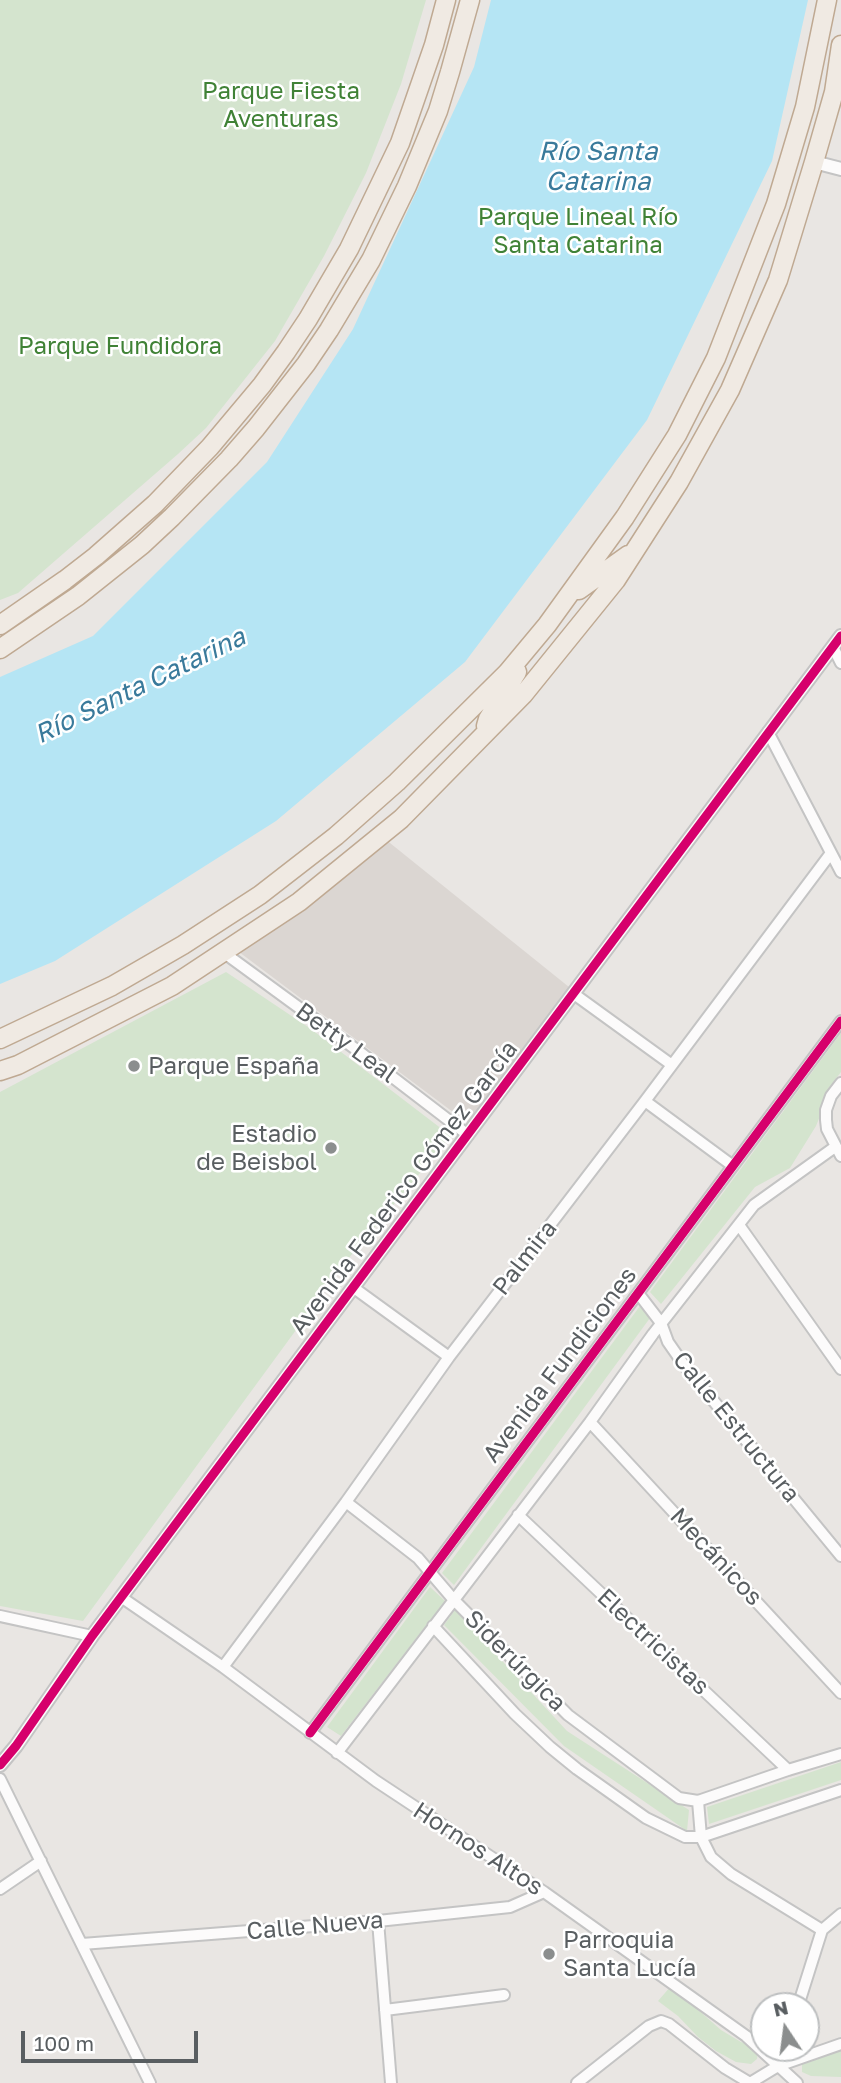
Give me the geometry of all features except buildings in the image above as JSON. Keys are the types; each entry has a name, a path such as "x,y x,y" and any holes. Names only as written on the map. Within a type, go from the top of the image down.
{"highway":[{"path":"0,625 96,556 155,504 219,437 286,352 349,249 400,143 434,45 446,0"},
{"path":"0,649 78,596 142,545 172,517 247,439 306,363 364,271 407,186 438,111 470,0"},
{"path":"484,737 488,719 547,625 625,517 677,435 720,348 766,229 805,107 827,0"},
{"path":"796,135 824,76 841,48"},
{"path":"0,1071 18,1065 172,986 299,902 401,819 523,695 616,580 638,548 680,482 730,390 778,280 837,91 841,48"},
{"path":"565,600 638,548"},
{"path":"0,1039 112,986 183,945 260,895 335,836 397,782 507,673 547,625"}],"street":[{"path":"814,162 841,169"},
{"name":"Avenida Federico Gómez García","path":"0,1765 121,1597 841,636"},
{"path":"832,647 841,663"},
{"path":"768,732 841,872"},
{"name":"Palmira","path":"223,1667 346,1502 449,1357 831,853"},
{"name":"Betty Leal","path":"223,952 468,1135"},
{"path":"574,995 672,1065"},
{"name":"Avenida Fundiciones","path":"310,1733 841,1021"},
{"path":"337,1753 754,1205 838,1152 827,1129 826,1110 831,1096 841,1083"},
{"path":"645,1101 733,1166"},
{"path":"738,1225 841,1369"},
{"path":"354,1288 449,1357"},
{"name":"Calle Estructura","path":"638,1293 661,1324 668,1342 684,1365 841,1556"},
{"name":"Mecánicos","path":"590,1422 841,1693"},
{"name":"Siderúrgica","path":"346,1502 418,1558 453,1599 568,1714 672,1794 687,1801 698,1801"},
{"name":"Electricistas","path":"518,1515 788,1770"},
{"name":"Hornos Altos","path":"121,1597 223,1667 376,1782 544,1892 746,2036 797,2083"},
{"path":"0,1616 92,1636"},
{"name":"Siderúrgica","path":"433,1626 515,1714 577,1769 646,1818 685,1837 701,1837"},
{"path":"822,1930 731,1874 711,1857 701,1837 698,1801 841,1754"},
{"path":"0,1779 150,2083"},
{"path":"701,1837 841,1790"},
{"path":"0,1889 41,1861"},
{"name":"Calle Nueva","path":"82,1944 378,1921 510,1907 544,1892"},
{"path":"802,1992 822,1930 841,1914"},
{"path":"378,1921 391,2083"},
{"path":"385,2010 504,1995"},
{"path":"577,2083 649,2025 661,2021 750,2083 778,2066 841,2044"},
{"path":"778,2066 779,2062"}],"shaded area":[{"path":"385,839 569,987 469,1124 235,949"}],"green space":[{"name":"Parque Fundidora","path":"0,0 426,0 401,84 366,173 324,256 275,341 206,428 18,593 0,600"},
{"name":"Parque España","path":"226,972 311,1029 451,1136 348,1259 83,1621 0,1606 0,1092"},
{"path":"841,1033 841,1072 834,1081 816,1126 790,1168 755,1187 661,1304 650,1292"},
{"path":"640,1306 650,1318 454,1585 442,1573"},
{"path":"430,1587 445,1601 341,1736 327,1727"},
{"path":"455,1610 567,1731 689,1810 687,1831 564,1746 444,1625"},
{"path":"841,1762 841,1780 709,1824 707,1807"},
{"path":"671,1986 721,2030 750,2045 750,2062 753,2062 751,2064 736,2062 716,2051 658,2001"},
{"path":"841,2046 841,2077 811,2076 802,2072 802,2062 820,2062 820,2055"}],"water":[{"name":"Río Santa Catarina","path":"491,0 808,0 772,161 647,420 465,662 276,821 55,961 0,984 0,677 93,636 267,462 353,329 474,67"}],"cycle path":[{"path":"0,1765 92,1636 841,636"},
{"path":"310,1733 841,1021"}],"place":[{"name":"Parque España","path":"134,1066"},
{"name":"Estadio de Beisbol","path":"331,1148"},
{"name":"Parroquia Santa Lucía","path":"549,1954"}],"park label":[{"name":"Parque Fiesta Aventuras","path":"281,105"},
{"name":"Parque Lineal Río Santa Catarina","path":"578,231"}]}
